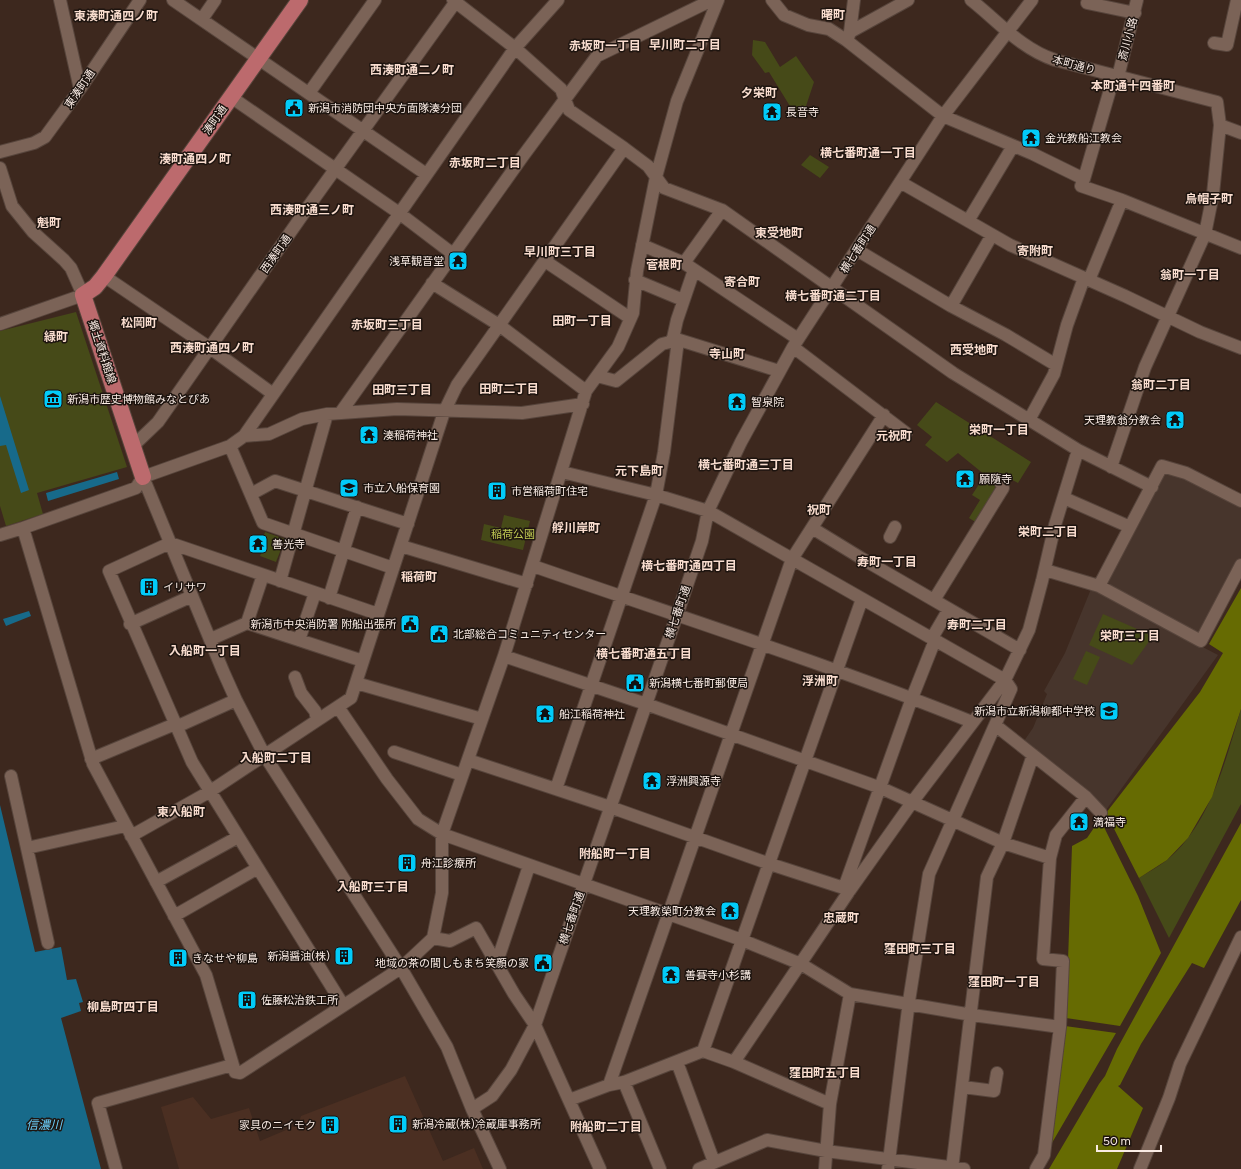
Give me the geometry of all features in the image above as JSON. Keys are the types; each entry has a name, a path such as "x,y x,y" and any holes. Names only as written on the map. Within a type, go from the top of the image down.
{"main road":[{"name":"湊町通","path":"83,295 95,287 104,276 300,0"},
{"name":"郷土資料館線","path":"83,295 143,477"}],"street":[{"path":"60,0 80,89"},
{"name":"東湊町通","path":"0,152 34,143 46,137 140,0"},
{"path":"173,0 426,174"},
{"path":"202,19 215,0"},
{"path":"309,93 375,0"},
{"path":"0,535 136,488 143,477 230,446 244,436 515,48 558,0"},
{"path":"341,412 432,283 597,56 712,0"},
{"path":"23,528 91,759 206,975 232,1064 235,1072 240,1073 401,968 432,938 442,893 442,834 504,656 586,392 618,347 633,313 635,280 656,176 677,101 718,0"},
{"path":"772,0 784,15 808,25 829,29 848,36 943,116 1084,179 1081,186 1122,200 1241,248"},
{"path":"848,36 854,0"},
{"path":"848,36 908,0"},
{"name":"本町通り","path":"971,0 1007,32 1049,58 1216,102 1220,125"},
{"name":"横七番町通","path":"472,1109 492,1096 511,1070 535,1025 702,541 708,511 741,442 778,372 943,116 1032,0"},
{"name":"斎川小路","path":"1084,179 1135,13 1137,0"},
{"path":"1214,42 1227,45 1237,0"},
{"path":"455,1 515,48 561,89 569,110 648,166 664,188 722,210 952,371 1078,450 1111,468 1152,487"},
{"name":"西湊町通","path":"133,446 158,422 335,169 455,1"},
{"path":"1086,3 1135,13"},
{"path":"231,97 399,213 453,254"},
{"path":"1111,468 1145,367 1205,234 1213,194 1220,125 1241,133"},
{"path":"968,221 1013,146"},
{"path":"27,848 128,831 209,792 265,756 317,719 351,698 444,412 457,385 624,148"},
{"path":"0,168 2,183 18,216 71,268 83,295 0,324"},
{"path":"900,182 1010,245 1125,296 1167,318 1241,348"},
{"path":"1029,420 1054,374 1067,325 1122,200"},
{"path":"556,789 656,495 664,452 675,339 689,267 722,210"},
{"path":"952,306 992,235"},
{"path":"642,245 689,267 796,343 906,433"},
{"path":"857,250 1056,365"},
{"path":"545,261 630,318"},
{"path":"104,276 210,348 273,394"},
{"path":"635,280 683,300"},
{"path":"432,283 499,325 586,392"},
{"path":"597,376 616,381 662,344 675,339 778,372"},
{"path":"244,436 269,434 302,419 341,412 397,409 444,412 522,413 583,404"},
{"path":"280,581 327,414"},
{"path":"609,1085 792,559 884,415"},
{"path":"230,446 264,523 393,568"},
{"path":"734,1062 801,964 847,889 1005,680 1028,630 1045,570 1055,525 1078,450"},
{"path":"1099,586 1162,466 1186,473 1241,501"},
{"path":"562,472 656,495 708,511 1005,680 1011,689 929,874 909,1004 889,1164"},
{"path":"143,477 236,700 265,756 401,968 447,1047 472,1109 500,1169"},
{"path":"251,494 275,481 305,492 408,524"},
{"path":"934,600 1003,488 1002,483"},
{"path":"1064,498 1130,527"},
{"path":"329,598 357,507"},
{"path":"812,528 1020,650"},
{"path":"343,1005 209,792 192,762 130,624 109,571 170,543 378,614"},
{"path":"401,546 527,584"},
{"path":"1045,570 1099,586 1201,641 1241,565"},
{"path":"533,566 912,698 972,722"},
{"path":"247,623 263,575"},
{"path":"299,640 315,593"},
{"path":"130,624 192,596"},
{"path":"703,1051 862,599"},
{"path":"847,889 933,639 949,608"},
{"path":"211,639 247,623 363,661"},
{"path":"504,656 646,704 730,736 881,788 1004,843 1050,858"},
{"path":"295,677 301,692 315,711 317,719"},
{"path":"356,683 482,718"},
{"path":"91,759 176,726 236,700"},
{"path":"338,707 387,779 418,819 442,834 742,940 801,964 850,994 972,1015 1060,1027"},
{"path":"995,725 1086,798 1101,813"},
{"path":"394,752 462,775"},
{"path":"699,1169 767,1140 889,1164 956,1169 963,1087 987,877 1004,843 1033,755"},
{"path":"468,760 610,807 770,864 847,889"},
{"path":"11,776 48,943"},
{"path":"1036,1169 1044,1155 1060,1027 1063,961 1043,959 1050,858 1056,835 1086,798"},
{"path":"156,882 238,837"},
{"path":"497,962 529,866"},
{"path":"174,916 258,868"},
{"path":"432,938 450,941 476,928 497,962 514,994 535,1025 600,1169"},
{"path":"1140,1169 1169,1098 1180,1064 1241,937"},
{"path":"825,1169 830,1104 850,994"},
{"path":"569,1100 609,1085 624,1082 703,1051 734,1062 830,1104"},
{"path":"677,1062 714,1162"},
{"path":"116,1169 98,1103 232,1064"},
{"path":"963,1087 994,1090 997,1073"},
{"path":"624,1082 660,1169"}],"shaded area":[{"path":"1169,470 1241,507 1241,558 1200,636 1104,586 1162,472"},
{"path":"1241,588 1241,709 1212,797 1188,838 1167,860 1139,878 1106,813 1200,692 1223,653 1209,644"},
{"name":"新潟市立新潟柳都中学校","path":"1091,589 1218,655 1106,810 1077,782 1045,760 1024,741 1033,728 1047,694 1044,691 1065,653"},
{"path":"1100,819 1138,896 1161,953 1120,1026 1066,1018 1072,846 1087,838"},
{"path":"1241,823 1241,900 1204,968 1192,963 1141,1044 1120,1085 1118,1086 1143,1108 1117,1169 1049,1169 1105,1076 1117,1049"},
{"path":"1065,1026 1116,1033 1049,1148"},
{"path":"405,1076 443,1161 474,1148 483,1169 179,1169 161,1107 193,1097 211,1119 249,1108 260,1141 298,1125 301,1116"}],"green space":[{"path":"753,40 765,42 780,67 796,56 814,82 806,106 796,116 769,72 765,73 752,55"},
{"path":"810,155 829,167 820,178 801,165"},
{"name":"新潟市歴史博物館みなとぴあ","path":"76,312 127,467 37,493 43,514 6,526 0,506 0,331"},
{"path":"936,402 1031,462 1018,483 1005,476 977,523 969,518 980,500 972,495 985,475 958,453 947,462 925,445 932,437 917,425"},
{"name":"稲荷公園","path":"504,515 530,521 523,550 481,540 484,524 501,528"},
{"path":"265,532 285,539 276,562 260,556 265,543 262,542"},
{"path":"1103,614 1153,636 1132,665 1089,645"},
{"path":"1086,651 1100,657 1087,685 1073,679"},
{"path":"1241,709 1241,804 1169,938 1139,878 1167,860 1182,846 1195,829 1222,770"}],"water":[{"path":"0,396 29,490 21,493 6,445 0,446"},
{"path":"117,472 119,479 48,501 46,493"},
{"path":"29,611 31,616 6,626 3,619"},
{"name":"信濃川","path":"0,805 35,952 61,947 67,980 76,979 83,1002 79,1003 81,1011 61,1018 101,1169 0,1169"}],"place":[{"name":"新潟市消防団中央方面隊湊分団","path":"294,108"},
{"name":"長音寺","path":"772,112"},
{"name":"金光教船江教会","path":"1031,138"},
{"name":"浅草観音堂","path":"458,261"},
{"name":"新潟市歴史博物館みなとぴあ","path":"53,399"},
{"name":"智泉院","path":"737,402"},
{"name":"天理教翁分教会","path":"1175,420"},
{"name":"湊稲荷神社","path":"369,435"},
{"name":"願隨寺","path":"965,479"},
{"name":"市立入船保育園","path":"349,488"},
{"name":"市営稲荷町住宅","path":"497,491"},
{"name":"善光寺","path":"258,544"},
{"name":"イリサワ","path":"149,587"},
{"name":"新潟市中央消防署 附船出張所","path":"410,624"},
{"name":"北部総合コミュニティセンター","path":"439,634"},
{"name":"新潟横七番町郵便局","path":"635,683"},
{"name":"新潟市立新潟柳都中学校","path":"1109,711"},
{"name":"船江稲荷神社","path":"545,714"},
{"name":"浮洲興源寺","path":"652,781"},
{"name":"満福寺","path":"1079,822"},
{"name":"舟江診療所","path":"407,863"},
{"name":"天理教榮町分教会","path":"730,911"},
{"name":"新潟醤油(株)","path":"344,956"},
{"name":"きなせや柳島","path":"178,958"},
{"name":"地域の茶の間しもまち笑顔の家","path":"543,963"},
{"name":"善賽寺小杉講","path":"671,975"},
{"name":"佐藤松治鉄工所","path":"247,1000"},
{"name":"新潟冷蔵(株)冷蔵庫事務所","path":"398,1124"},
{"name":"家具のニイモク","path":"330,1125"}],"district":[{"name":"曙町","path":"833,15"},
{"name":"東湊町通四ノ町","path":"116,16"},
{"name":"早川町二丁目","path":"685,45"},
{"name":"赤坂町一丁目","path":"605,46"},
{"name":"西湊町通二ノ町","path":"412,70"},
{"name":"本町通十四番町","path":"1133,86"},
{"name":"夕栄町","path":"759,93"},
{"name":"横七番町通一丁目","path":"868,153"},
{"name":"湊町通四ノ町","path":"195,159"},
{"name":"赤坂町二丁目","path":"485,163"},
{"name":"烏帽子町","path":"1209,199"},
{"name":"西湊町通三ノ町","path":"312,210"},
{"name":"魁町","path":"49,223"},
{"name":"東受地町","path":"779,233"},
{"name":"寄附町","path":"1035,251"},
{"name":"早川町三丁目","path":"560,252"},
{"name":"菅根町","path":"664,265"},
{"name":"翁町一丁目","path":"1190,275"},
{"name":"寄合町","path":"742,282"},
{"name":"横七番町通二丁目","path":"833,296"},
{"name":"田町一丁目","path":"582,321"},
{"name":"松岡町","path":"139,323"},
{"name":"赤坂町三丁目","path":"387,325"},
{"name":"緑町","path":"56,337"},
{"name":"西湊町通四ノ町","path":"212,348"},
{"name":"西受地町","path":"974,350"},
{"name":"寺山町","path":"727,354"},
{"name":"翁町二丁目","path":"1161,385"},
{"name":"田町二丁目","path":"509,389"},
{"name":"田町三丁目","path":"402,390"},
{"name":"栄町一丁目","path":"999,430"},
{"name":"元祝町","path":"894,436"},
{"name":"横七番町通三丁目","path":"746,465"},
{"name":"元下島町","path":"639,471"},
{"name":"祝町","path":"819,510"},
{"name":"艀川岸町","path":"576,528"},
{"name":"栄町二丁目","path":"1048,532"},
{"name":"寿町一丁目","path":"887,562"},
{"name":"横七番町通四丁目","path":"689,566"},
{"name":"稲荷町","path":"419,577"},
{"name":"寿町二丁目","path":"977,625"},
{"name":"栄町三丁目","path":"1130,636"},
{"name":"入船町一丁目","path":"205,651"},
{"name":"横七番町通五丁目","path":"644,654"},
{"name":"浮洲町","path":"820,681"},
{"name":"入船町二丁目","path":"276,758"},
{"name":"東入船町","path":"181,812"},
{"name":"附船町一丁目","path":"615,854"},
{"name":"入船町三丁目","path":"373,887"},
{"name":"忠蔵町","path":"841,918"},
{"name":"窪田町三丁目","path":"920,949"},
{"name":"窪田町一丁目","path":"1004,982"},
{"name":"柳島町四丁目","path":"123,1007"},
{"name":"窪田町五丁目","path":"825,1073"},
{"name":"附船町二丁目","path":"606,1127"}]}
